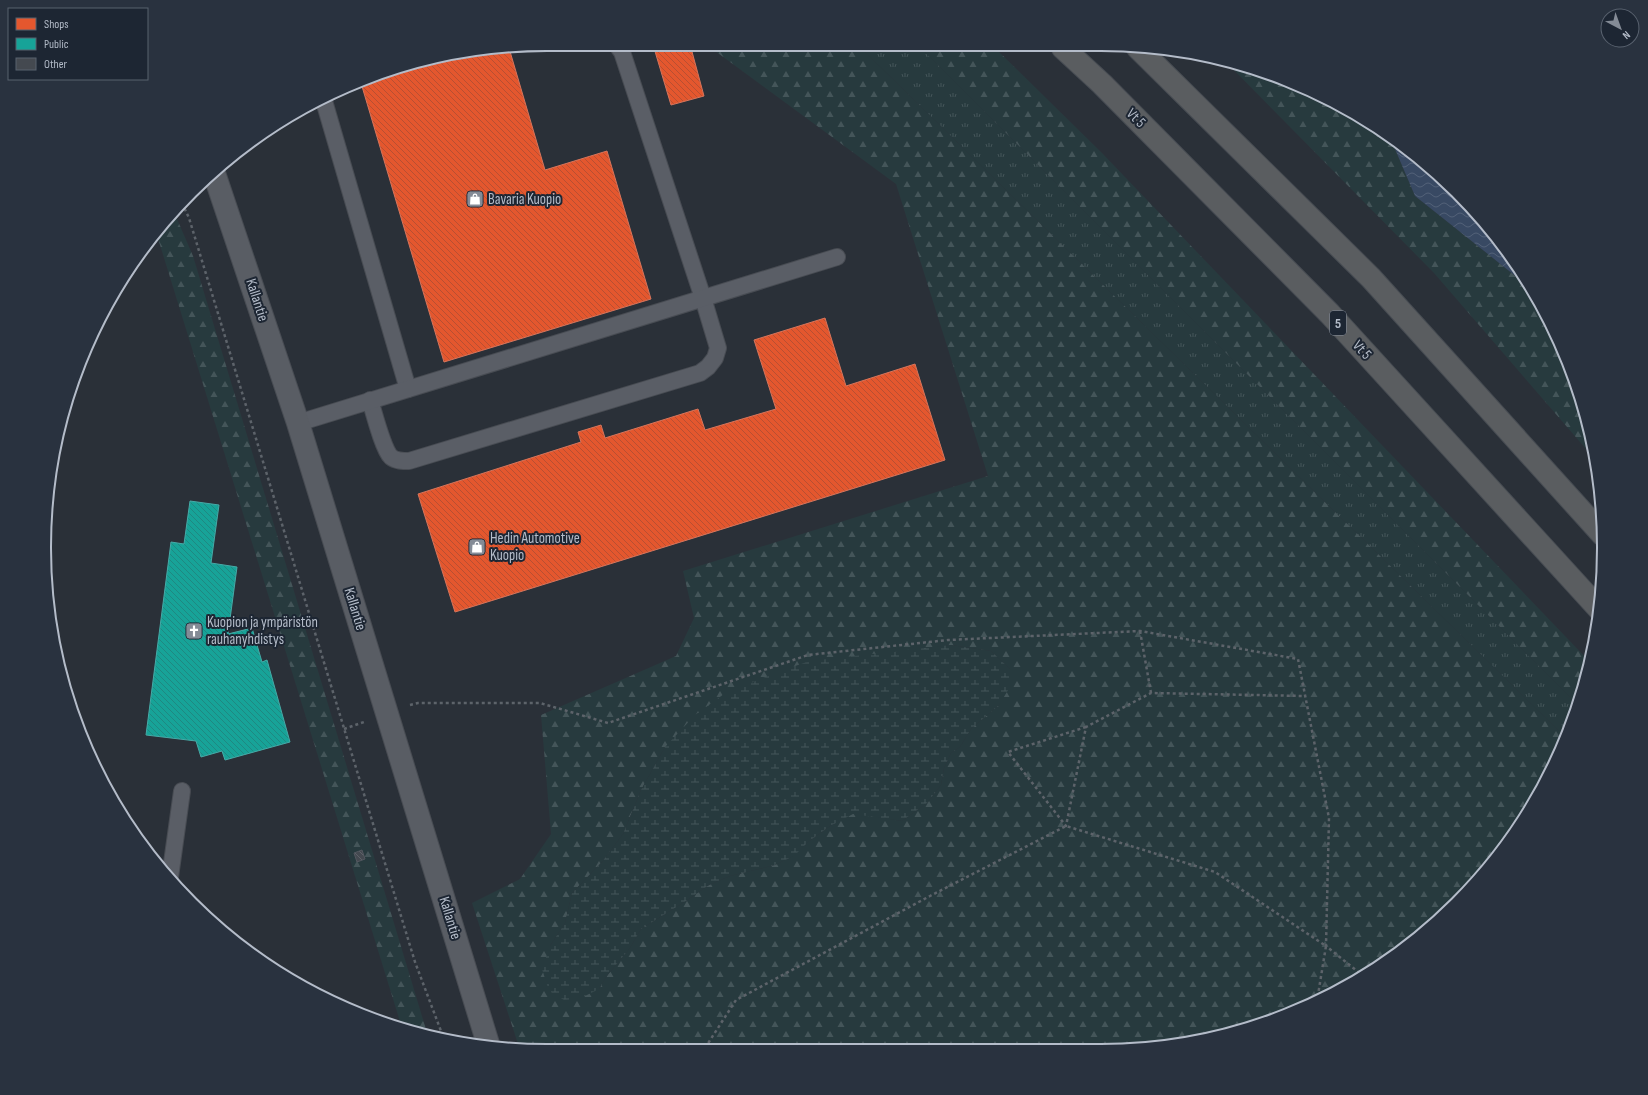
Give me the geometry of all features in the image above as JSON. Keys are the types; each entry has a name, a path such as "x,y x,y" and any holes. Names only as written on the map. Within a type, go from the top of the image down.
{"highway":[{"name":"Vt 5","path":"1066,51 1102,84 1330,314 1594,603"},
{"path":"1143,53 1371,278 1596,528"}],"main road":[{"name":"Kallantie","path":"216,178 298,423 487,1040"}],"lane":[{"path":"370,400 386,450 392,457 399,461 409,461 700,373 708,367 715,358 718,348 703,298 620,51"},
{"path":"325,104 408,389"},
{"path":"298,423 837,256"},
{"path":"171,871 182,792"}],"path":[{"path":"185,208 189,218 414,962 441,1032"},
{"path":"344,729 418,702 540,703 608,723 808,655 948,640 1140,631 1298,659 1329,818 1326,946 1318,994"},
{"path":"1140,631 1151,693"},
{"path":"1305,696 1151,693 1086,727 1008,752 1066,826 1215,872 1326,946 1358,972"},
{"path":"1066,826 1086,727"},
{"path":"708,1044 736,1000 930,896 1066,826"}],"green space":[{"path":"715,51 864,51 1561,733 1546,767 1530,796 1494,850 1474,875 1452,899 1403,941 1349,977 1320,993 1260,1018 1229,1027 1165,1040 1100,1044 518,1043 472,903 520,879 551,834 541,715 676,656 694,618 683,571 988,476 896,184","holes":["951,645 991,651 1010,669 999,705 971,729 960,747 951,753 944,768 941,785 927,803 902,821 853,813 830,826 808,842 793,856 775,865 730,876 709,885 641,929 630,948 606,977 599,989 550,946 565,923 572,893 602,862 623,834 641,790 665,747 929,648"]},
{"path":"864,51 924,51 1573,700 1561,733"},
{"path":"924,51 998,51 1102,153 1584,656 1573,700"},
{"path":"1233,69 1260,77 1320,102 1349,118 1395,148 1415,196 1516,276 1546,328 1559,357 1571,388 1587,450 1434,273"},
{"path":"176,217 193,256 426,1028 400,1021 158,240"},
{"path":"951,645 991,651 1010,669 1010,687 999,705 971,729 960,747 951,753 944,768 941,785 927,803 902,821 853,814 830,826 808,842 794,856 775,865 730,876 709,885 641,929 630,948 606,977 599,989 579,999 564,1000 549,991 542,969 550,946 565,923 572,893 602,862 623,834 641,790 665,747 695,715 724,694 780,671 810,661"}],"water":[{"path":"1395,148 1428,174 1452,196 1494,245 1516,276 1415,196"}],"building: Shops":[{"path":"655,51 692,51 704,96 671,105"},
{"path":"510,52 545,170 607,151 651,299 444,362 362,87 388,77 419,68 483,55"},
{"path":"825,318 846,386 915,364 945,460 455,612 418,494 581,442 578,432 601,425 605,438 698,409 705,430 776,409 754,340"}],"building: Public":[{"name":"Kuopion ja ympäristön rauhanyhdistys","path":"190,501 219,505 211,563 237,567 228,634 252,628 262,662 267,660 290,742 225,760 222,751 201,757 196,741 146,735 171,542 184,544"}],"building: Other":[{"path":"362,850 365,859 357,862 354,853"}],"place":[{"name":"Bavaria Kuopio","path":"475,199"},
{"name":"Hedin Automotive Kuopio","path":"477,547"},
{"name":"Kuopion ja ympäristön rauhanyhdistys","path":"194,631"}]}
